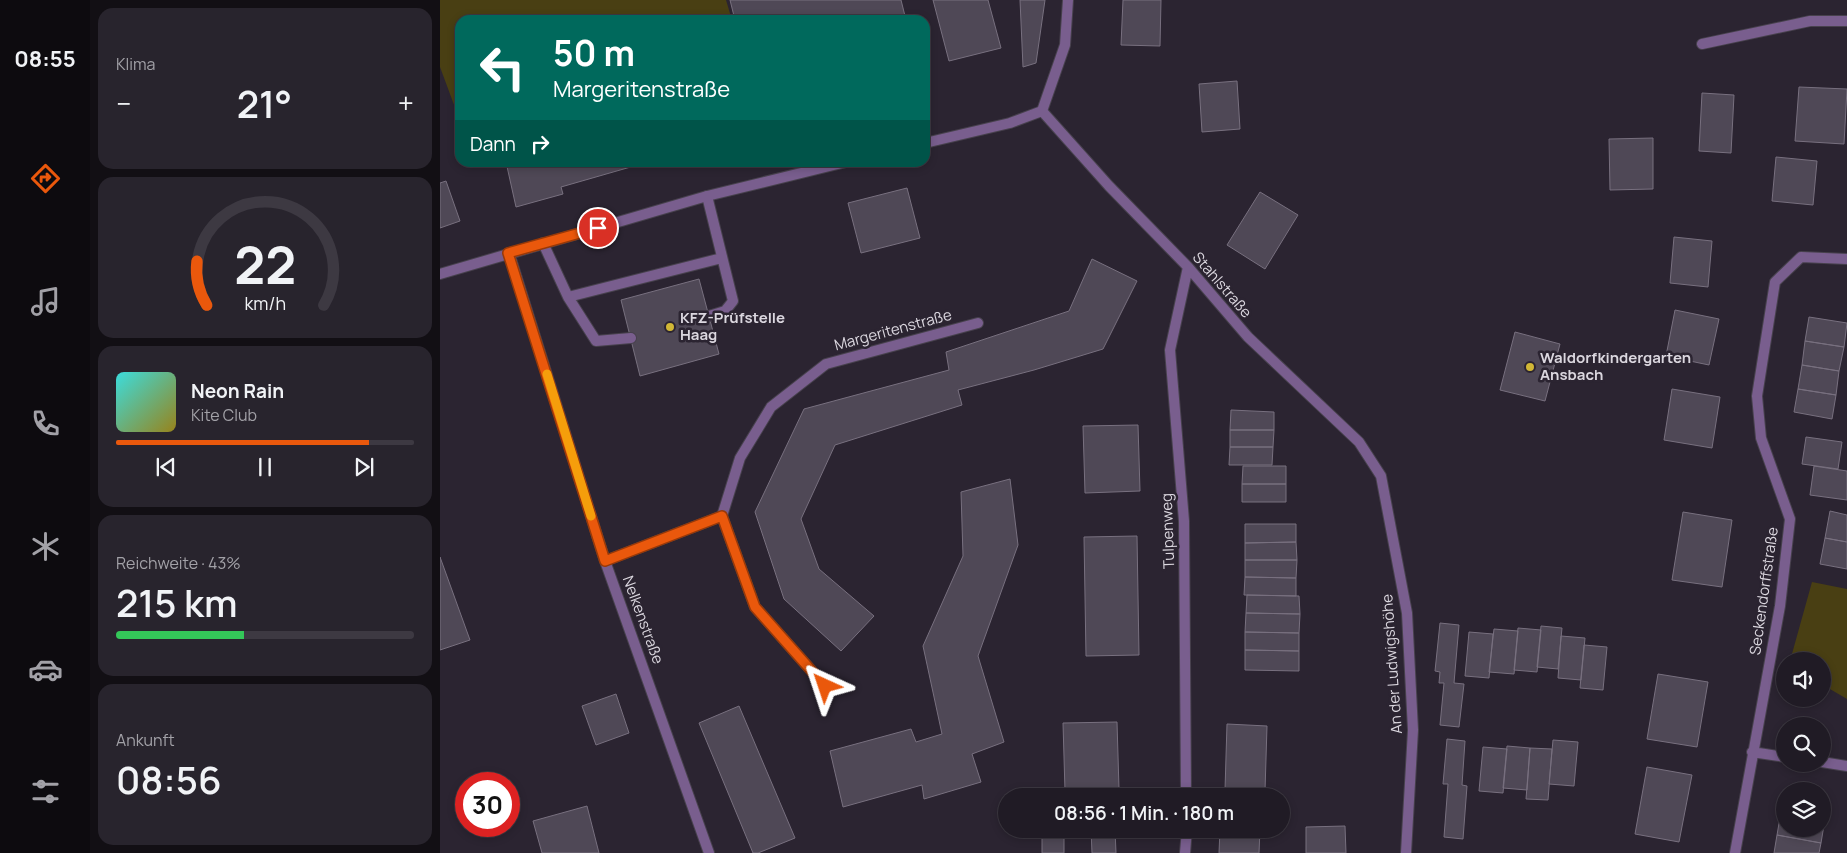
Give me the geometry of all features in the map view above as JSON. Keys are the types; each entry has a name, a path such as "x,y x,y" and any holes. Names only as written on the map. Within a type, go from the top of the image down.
{"street":[{"path":"930,142 1010,123 1042,111 1065,45 1068,0"},
{"path":"1702,44 1810,21 1847,21"},
{"name":"Stahlstraße","path":"1042,111 1109,186 1188,267 1248,338 1359,442 1380,476"},
{"path":"440,274 707,196 826,167"},
{"path":"707,196 733,301 725,311 709,316"},
{"path":"543,243 568,297 596,341 631,338"},
{"name":"Nelkenstraße","path":"508,253 605,561 710,853"},
{"name":"Seckendorffstraße","path":"1735,853 1780,606 1790,519 1761,438 1757,396 1775,282 1802,257 1847,260"},
{"path":"568,297 722,258"},
{"name":"Tulpenweg","path":"1186,788 1184,521 1170,350 1188,267"},
{"name":"Margeritenstraße","path":"722,516 740,458 771,407 826,364 978,323"},
{"name":"An der Ludwigshöhe","path":"1380,476 1407,613 1413,730 1406,853"},
{"path":"605,561 722,516 755,607 825,686"},
{"path":"1752,752 1776,756"},
{"path":"1831,763 1847,766"},
{"path":"1185,853 1186,838"}],"shaded area":[{"path":"440,0 726,0 730,15 455,15 455,108 440,67"},
{"path":"1812,582 1847,589 1847,699 1831,690 1831,652 1793,652"}],"building":[{"path":"730,0 901,0 905,15 734,15"},
{"path":"933,0 988,0 1001,48 949,61"},
{"path":"1020,0 1045,0 1036,63 1023,67"},
{"path":"1123,0 1161,0 1160,46 1121,45"},
{"path":"1237,81 1240,129 1202,132 1199,84"},
{"path":"1799,87 1847,89 1844,144 1795,141"},
{"path":"1702,93 1734,95 1731,153 1699,151"},
{"path":"1653,138 1653,189 1610,190 1609,139"},
{"path":"1776,157 1817,161 1813,205 1772,201"},
{"path":"507,167 631,167 561,187 563,194 516,207"},
{"path":"446,181 460,221 440,228 440,183"},
{"path":"907,188 920,238 861,253 848,203"},
{"path":"1260,192 1298,215 1265,269 1227,245"},
{"path":"1674,237 1712,241 1708,287 1670,283"},
{"path":"1092,259 1137,281 1103,349 958,390 962,405 835,445 801,519 819,569 874,616 841,651 784,599 755,512 804,409 949,370 946,352 1069,311"},
{"name":"KFZ-Prüfstelle Haag","path":"699,279 719,354 640,376 621,300"},
{"path":"1675,310 1719,319 1709,365 1666,356"},
{"path":"1809,317 1847,323 1844,347 1805,341"},
{"name":"Waldorfkindergarten Ansbach","path":"1515,332 1560,344 1545,401 1500,390"},
{"path":"1805,341 1844,347 1839,371 1802,365"},
{"path":"1802,365 1839,371 1836,395 1798,389"},
{"path":"1672,389 1720,397 1712,448 1664,440"},
{"path":"1798,389 1836,395 1832,419 1794,412"},
{"path":"1231,410 1274,412 1274,430 1230,430"},
{"path":"1138,425 1140,491 1085,493 1083,426"},
{"path":"1230,430 1274,430 1273,447 1230,447"},
{"path":"1806,437 1842,442 1838,469 1802,464"},
{"path":"1230,447 1273,447 1272,465 1229,465"},
{"path":"1243,466 1286,466 1286,484 1242,484"},
{"path":"1814,466 1847,471 1847,500 1810,495"},
{"path":"1010,479 1018,545 978,656 1004,742 972,754 981,782 924,799 922,785 843,807 830,751 911,729 916,742 942,734 923,646 963,556 961,492"},
{"path":"1242,484 1286,484 1286,502 1242,502"},
{"path":"1830,511 1847,515 1847,542 1825,538"},
{"path":"1683,512 1732,520 1722,587 1672,580"},
{"path":"1245,524 1296,524 1296,542 1245,543"},
{"path":"1137,536 1139,655 1086,656 1084,537"},
{"path":"1825,538 1847,542 1847,569 1820,564"},
{"path":"1296,542 1297,560 1245,560 1245,543"},
{"path":"440,557 470,640 440,650"},
{"path":"1245,560 1297,560 1296,578 1245,577"},
{"path":"1245,577 1296,578 1296,596 1244,595"},
{"path":"1247,595 1299,596 1300,614 1246,613"},
{"path":"1246,613 1300,614 1299,633 1245,632"},
{"path":"1440,623 1459,625 1454,683 1464,684 1459,727 1440,725 1444,683 1439,683 1440,672 1435,671"},
{"path":"1541,626 1562,628 1558,669 1537,667"},
{"path":"1518,628 1541,630 1537,672 1514,670"},
{"path":"1494,629 1518,631 1514,674 1489,672"},
{"path":"1245,632 1299,633 1299,651 1245,650"},
{"path":"1469,632 1493,634 1489,678 1465,676"},
{"path":"1561,636 1585,638 1581,680 1558,678"},
{"path":"1584,645 1607,647 1603,690 1580,688"},
{"path":"1245,650 1299,651 1299,671 1245,670"},
{"path":"1658,674 1708,682 1697,747 1647,739"},
{"path":"616,694 629,733 596,745 582,706"},
{"path":"739,706 795,838 758,853 753,853 699,723"},
{"path":"1117,722 1119,788 1065,788 1063,723"},
{"path":"1227,724 1267,726 1265,788 1225,788"},
{"path":"1447,739 1465,741 1462,785 1467,786 1463,839 1444,837 1448,784 1443,784"},
{"path":"1553,740 1578,742 1574,786 1549,784"},
{"path":"1507,746 1530,748 1527,790 1503,788"},
{"path":"1483,747 1507,749 1503,793 1479,791"},
{"path":"1530,748 1552,749 1548,800 1526,799"},
{"path":"1647,767 1692,775 1679,842 1635,834"},
{"path":"587,806 599,853 542,853 533,821"},
{"path":"1345,826 1346,853 1306,853 1306,827"},
{"path":"1777,837 1788,837 1821,843 1819,853 1774,853"},
{"path":"1788,837 1822,837 1821,843"},
{"path":"1042,838 1064,838 1064,853 1042,853"},
{"path":"1091,838 1115,838 1116,853 1092,853"},
{"path":"1220,838 1260,838 1259,853 1219,853"}],"slow traffic":[{"path":"547,374 591,516"}],"place":[{"name":"KFZ-Prüfstelle Haag","path":"670,327"},
{"name":"Waldorfkindergarten Ansbach","path":"1530,367"}],"route":[{"path":"598,228 508,253 605,561 722,516 755,607 825,686"}]}
